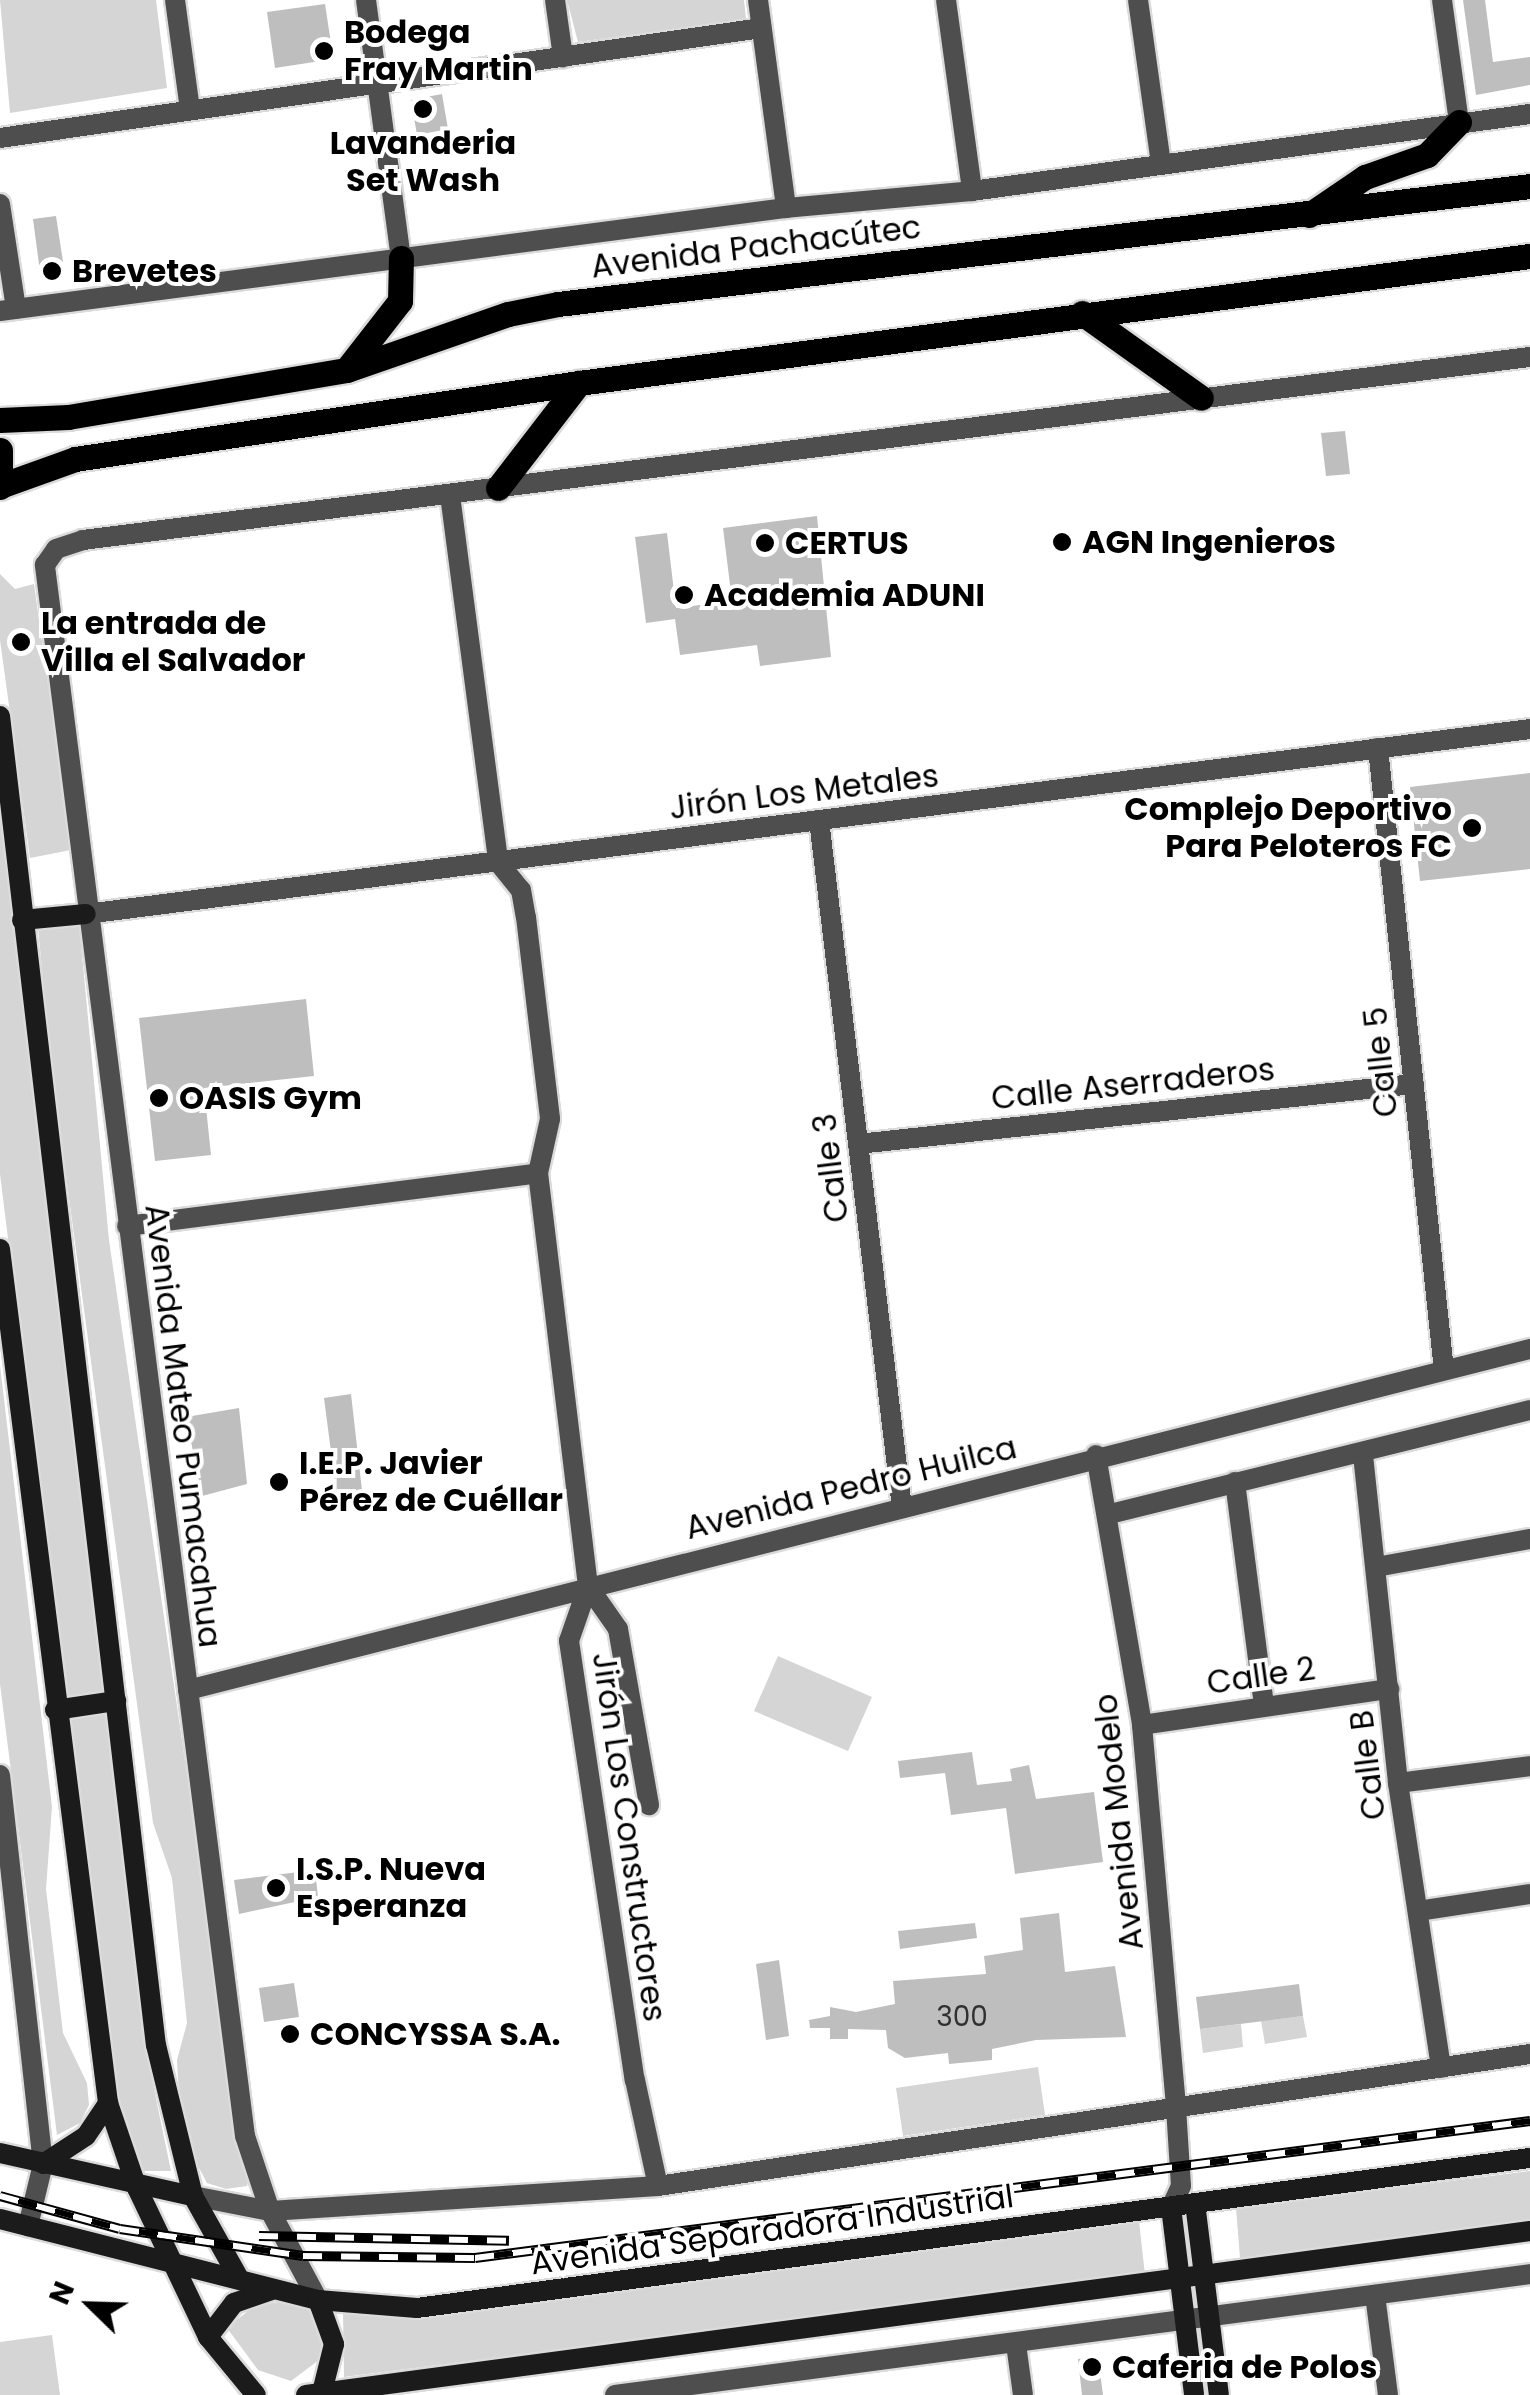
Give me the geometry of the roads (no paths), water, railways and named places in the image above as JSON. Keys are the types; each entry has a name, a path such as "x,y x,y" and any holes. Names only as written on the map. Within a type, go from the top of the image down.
{"main road":[{"path":"1308,215 1365,177 1428,155 1459,122"},
{"name":"Avenida Pachacútec","path":"0,420 68,417 347,370 558,304 1530,186"},
{"path":"0,450 0,486 75,460 579,383 1082,312 1530,256"},
{"path":"347,370 400,301 401,258"},
{"path":"1082,312 1201,398"},
{"path":"498,488 579,383"},
{"path":"0,716 156,2045 193,2196 240,2280"},
{"path":"22,920 86,914"},
{"path":"0,1249 55,1710 108,2103 137,2188 208,2337 255,2395"},
{"path":"55,1710 116,1701"},
{"path":"42,2164 86,2136 108,2103"},
{"path":"0,2153 137,2188 193,2196"},
{"name":"Avenida Separadora Industrial","path":"0,2219 175,2267 318,2300 450,2304 1530,2158"},
{"path":"1195,2203 1219,2395"},
{"path":"1171,2206 1194,2395"},
{"path":"318,2300 334,2344 314,2394 1530,2232"},
{"path":"208,2337 234,2303 278,2290"}],"street":[{"path":"175,0 190,110"},
{"path":"366,0 401,258"},
{"path":"555,0 563,57"},
{"path":"758,0 786,208"},
{"path":"946,0 972,191"},
{"path":"1138,0 1160,164"},
{"path":"1442,0 1459,122"},
{"path":"0,138 762,28"},
{"name":"Avenida Pachacútec","path":"8,310 786,208 972,191 1530,114"},
{"path":"0,204 8,310"},
{"path":"450,494 1530,357"},
{"name":"Avenida Mateo Pumacahua","path":"318,2300 270,2211 246,2136 42,574 56,549 83,540 450,494"},
{"name":"Jirón Los Constructores","path":"450,494 498,862 521,890 526,917 550,1118 538,1173 588,1586 569,1642 634,2080 658,2186"},
{"name":"Jirón Los Metales","path":"86,914 1530,729"},
{"name":"Calle 5","path":"1378,748 1444,1370"},
{"name":"Calle 3","path":"820,820 902,1508"},
{"name":"Calle Aserraderos","path":"858,1144 1414,1084"},
{"path":"127,1226 538,1173"},
{"name":"Avenida Pedro Huilca","path":"188,1690 1096,1455 1530,1349"},
{"path":"1110,1514 1363,1455 1530,1410"},
{"name":"Avenida Modelo","path":"1096,1455 1110,1514 1142,1725 1181,2186"},
{"name":"Calle B","path":"1363,1455 1398,1783 1441,2068"},
{"path":"1235,1482 1264,1704"},
{"path":"1376,1567 1530,1539"},
{"path":"588,1586 618,1629 649,1805"},
{"name":"Calle 2","path":"1142,1725 1264,1704 1388,1689"},
{"path":"1398,1783 1530,1766"},
{"path":"0,1775 42,2164 28,2226"},
{"path":"1418,1911 1530,1894"},
{"name":"Avenida Separadora Industrial","path":"193,2196 270,2211 658,2186 1530,2054"},
{"path":"1171,2206 1181,2186 1195,2203"},
{"path":"615,2395 768,2386 1016,2344 1530,2274"},
{"path":"1375,2295 1388,2395"},
{"path":"1016,2344 1023,2395"}],"railway":[{"path":"0,2196 120,2229 303,2256 475,2258 1530,2121"},
{"path":"259,2236 509,2241"}],"place":[{"name":"Bodega Fray Martin","path":"324,51"},
{"name":"Lavanderia Set Wash","path":"423,109"},
{"name":"Brevetes","path":"52,271"},
{"name":"AGN Ingenieros","path":"1062,542"},
{"name":"CERTUS","path":"765,543"},
{"name":"Academia ADUNI","path":"684,595"},
{"name":"La entrada de Villa el Salvador","path":"21,642"},
{"name":"Complejo Deportivo Para Peloteros FC","path":"1472,828"},
{"name":"OASIS Gym","path":"159,1098"},
{"name":"I.E.P. Javier Pérez de Cuéllar","path":"279,1482"},
{"name":"I.S.P. Nueva Esperanza","path":"276,1888"},
{"name":"CONCYSSA S.A.","path":"290,2034"},
{"name":"Caferia de Polos","path":"1092,2367"}]}
